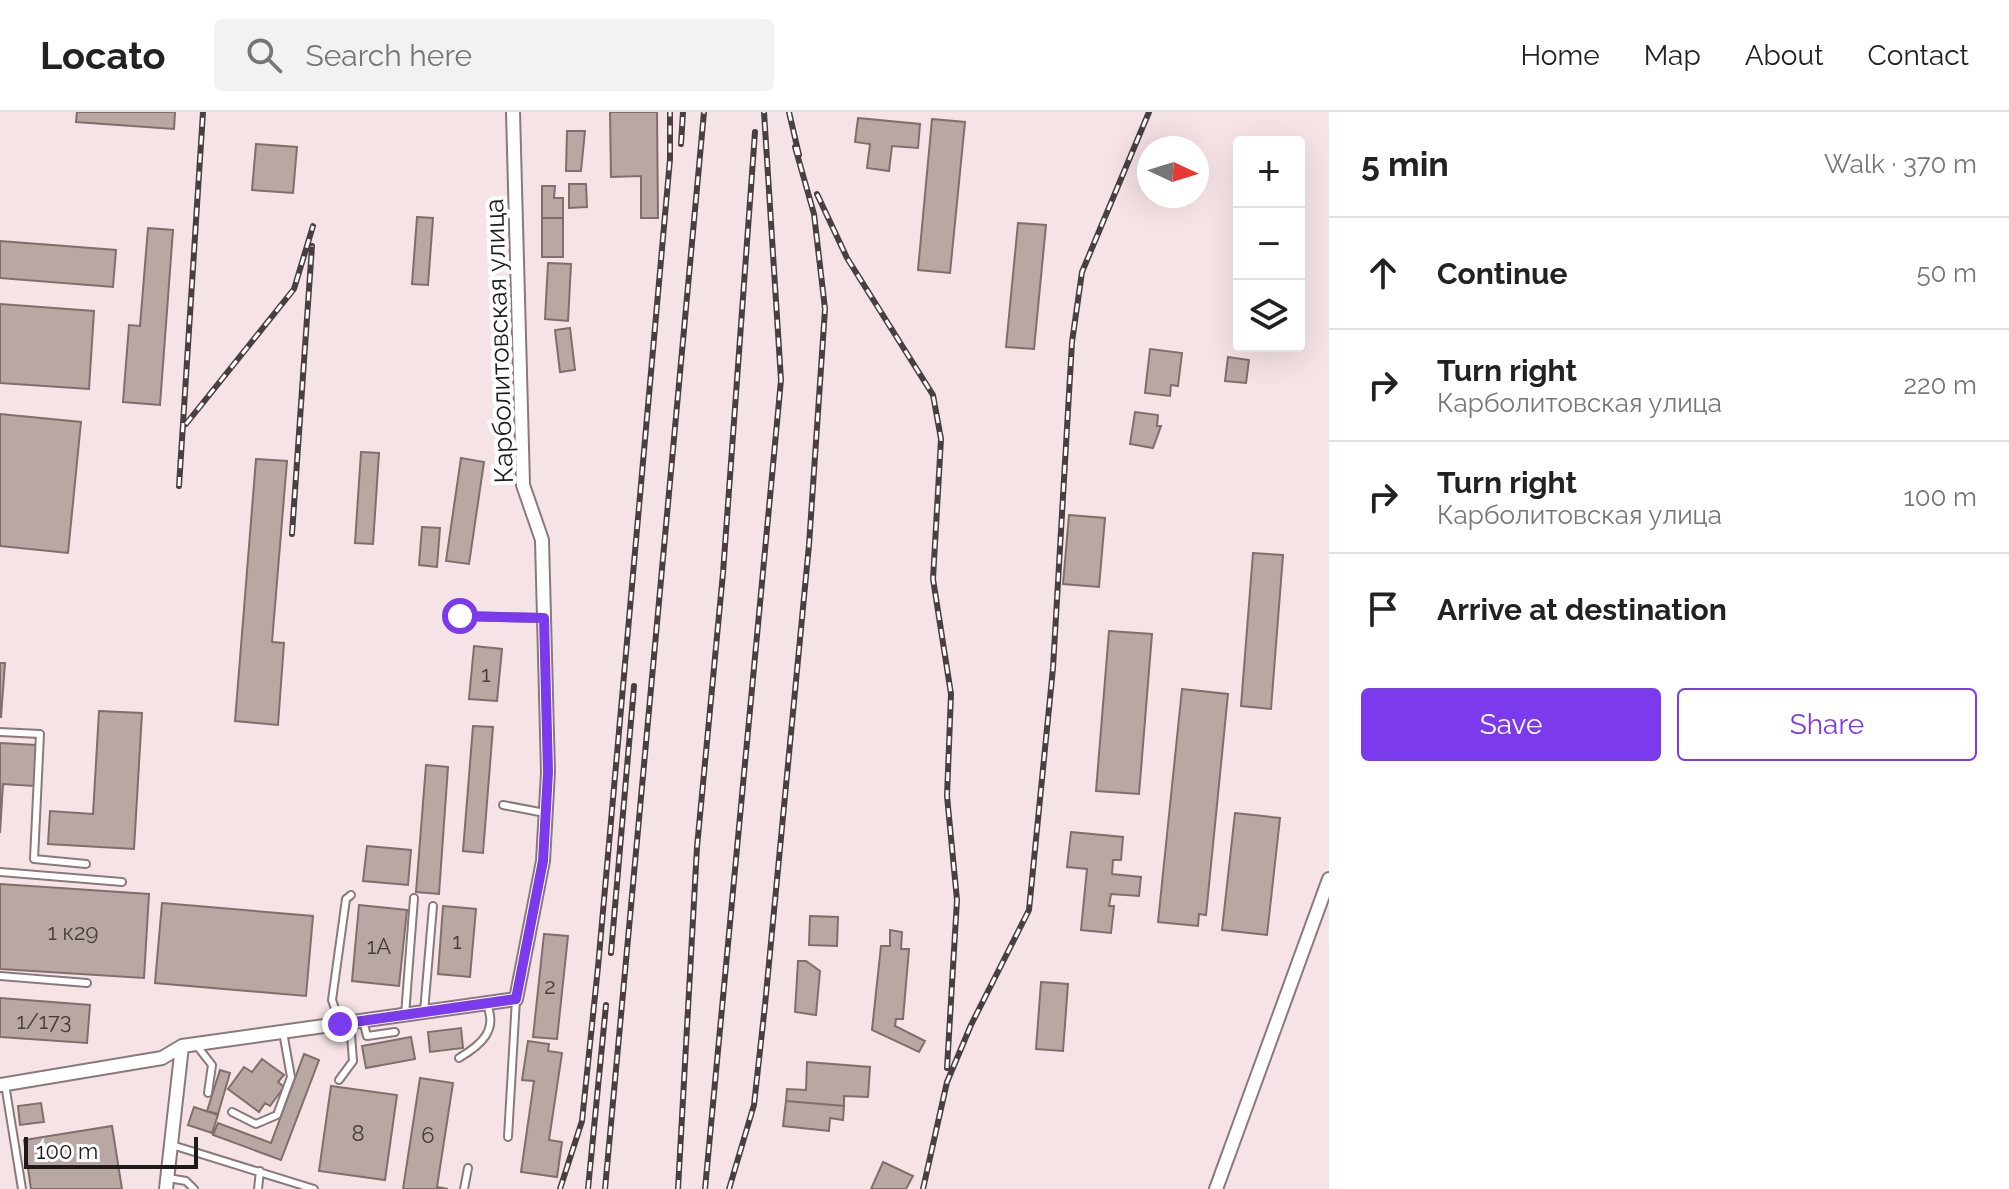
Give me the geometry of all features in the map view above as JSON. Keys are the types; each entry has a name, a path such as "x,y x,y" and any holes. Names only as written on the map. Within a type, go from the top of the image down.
{"street":[{"name":"Карболитовская улица","path":"513,112 523,485 542,540 545,813 543,861 516,999"},
{"path":"1216,1189 1329,879"},
{"path":"2,1084 162,1058 188,1045 516,999"},
{"path":"167,1184 188,1045"}],"lane":[{"path":"460,616 544,618"},
{"path":"0,732 40,734 34,859 86,864"},
{"path":"503,805 545,813"},
{"path":"0,872 122,882"},
{"path":"351,895 346,899 332,1000 367,1036 395,1032"},
{"path":"405,1015 414,898"},
{"path":"424,1012 433,906"},
{"path":"0,976 87,983"},
{"path":"508,1137 516,999"},
{"path":"459,1058 488,1034 492,1024 486,1003"},
{"path":"339,1080 353,1061 351,1022"},
{"path":"232,1112 256,1124 277,1115 291,1077 283,1032"},
{"path":"188,1045 212,1065 208,1093"},
{"path":"2,1084 22,1189"},
{"path":"171,1145 314,1189"},
{"path":"464,1189 468,1168"},
{"path":"258,1189 260,1171"},
{"path":"167,1184 186,1181 194,1189"}],"building":[{"path":"77,112 175,112 174,129 76,122"},
{"path":"610,112 657,112 658,218 641,218 641,176 611,177"},
{"path":"858,118 920,124 918,148 892,146 889,171 867,168 870,144 855,142"},
{"path":"932,119 965,122 950,273 918,270"},
{"path":"567,131 585,131 581,171 566,171"},
{"path":"256,144 297,147 293,193 252,190"},
{"path":"569,184 586,184 587,207 569,208"},
{"path":"542,186 555,186 554,198 563,198 563,218 542,218"},
{"path":"417,217 433,218 428,285 412,284"},
{"path":"542,218 563,218 563,257 542,257"},
{"path":"1018,223 1046,225 1034,349 1006,347"},
{"path":"148,228 173,230 160,405 123,402 129,325 140,326"},
{"path":"0,241 116,250 113,287 0,278"},
{"path":"548,263 571,264 568,321 545,319"},
{"path":"0,304 94,311 89,389 0,383"},
{"path":"570,328 575,370 560,372 555,330"},
{"path":"1150,349 1182,353 1178,386 1171,385 1170,396 1145,393"},
{"path":"1228,357 1249,360 1246,383 1225,381"},
{"path":"1135,412 1158,415 1157,426 1161,426 1153,448 1130,444"},
{"path":"0,414 81,422 68,553 0,546"},
{"path":"361,452 379,453 373,544 355,543"},
{"path":"461,458 484,462 469,564 446,561"},
{"path":"256,459 287,461 272,642 284,643 278,725 235,721"},
{"path":"1069,515 1105,518 1099,587 1063,584"},
{"path":"422,527 440,528 437,567 419,565"},
{"path":"1253,553 1283,555 1271,709 1241,706"},
{"path":"1109,631 1152,634 1139,794 1096,791"},
{"path":"474,646 502,649 497,701 469,699"},
{"path":"0,663 5,663 1,717 0,717"},
{"path":"1182,689 1228,694 1206,915 1199,914 1198,926 1158,922"},
{"path":"99,711 142,713 134,849 48,844 50,811 93,814"},
{"path":"473,726 493,727 483,853 463,851"},
{"path":"0,743 36,745 34,786 3,784 0,833"},
{"path":"426,765 448,767 439,894 416,892"},
{"path":"1235,813 1280,818 1267,935 1222,930"},
{"path":"1071,832 1123,837 1121,860 1113,860 1112,874 1141,877 1139,896 1111,894 1109,906 1114,906 1111,933 1081,930 1087,869 1067,867"},
{"path":"367,846 411,850 408,885 363,881"},
{"path":"0,884 149,894 144,978 0,969"},
{"path":"162,903 313,916 306,996 155,983"},
{"path":"359,905 407,910 399,986 352,981"},
{"path":"443,906 476,909 470,977 438,974"},
{"path":"810,916 838,917 837,946 809,945"},
{"path":"890,930 902,932 901,949 909,949 903,1019 896,1019 895,1026 925,1041 919,1052 872,1030 881,946 890,946"},
{"path":"544,934 568,936 557,1039 533,1037"},
{"path":"798,961 806,961 820,971 816,1015 795,1012"},
{"path":"1041,982 1068,984 1063,1051 1036,1049"},
{"path":"0,998 90,1005 87,1043 0,1037"},
{"path":"461,1028 463,1048 430,1052 428,1032"},
{"path":"411,1037 415,1059 366,1068 362,1046"},
{"path":"528,1041 549,1044 548,1051 562,1053 549,1140 562,1142 557,1177 521,1172 534,1081 522,1080"},
{"path":"304,1054 319,1060 281,1160 213,1135 218,1123 271,1143"},
{"path":"262,1059 284,1075 278,1082 284,1087 270,1106 265,1103 259,1112 228,1089 244,1067 252,1072"},
{"path":"807,1062 870,1067 868,1097 844,1096 844,1106 786,1101 787,1089 806,1090"},
{"path":"220,1070 230,1073 218,1114 207,1111"},
{"path":"420,1078 453,1083 437,1187 448,1189 403,1189"},
{"path":"331,1086 397,1095 385,1180 319,1171"},
{"path":"786,1101 844,1106 843,1120 830,1118 829,1131 783,1126"},
{"path":"41,1103 44,1122 20,1125 18,1106"},
{"path":"194,1107 218,1115 212,1133 188,1125"},
{"path":"112,1126 122,1189 31,1189 24,1140"},
{"path":"883,1162 913,1176 906,1189 871,1189"}],"railway":[{"path":"179,486 203,112"},
{"path":"560,1189 582,1121 598,967 670,159 670,112"},
{"path":"681,144 683,112"},
{"path":"605,1189 704,112"},
{"path":"705,1189 781,380 764,112"},
{"path":"789,112 799,155"},
{"path":"923,1189 947,1082 971,1025 1029,910 1053,668 1072,342 1082,272 1149,112"},
{"path":"678,1189 697,847 723,573 755,132"},
{"path":"729,1189 754,1105 765,1005 809,545 825,309 814,214 795,147"},
{"path":"817,194 847,258 933,395 941,439 933,579 951,694 947,796 957,900 947,1068"},
{"path":"186,424 294,289 313,226"},
{"path":"292,534 312,246"},
{"path":"611,953 634,686"},
{"path":"588,1189 606,1005"}],"route":[{"path":"340,1024 516,999 543,861 548,772 544,618 460,616"}]}
